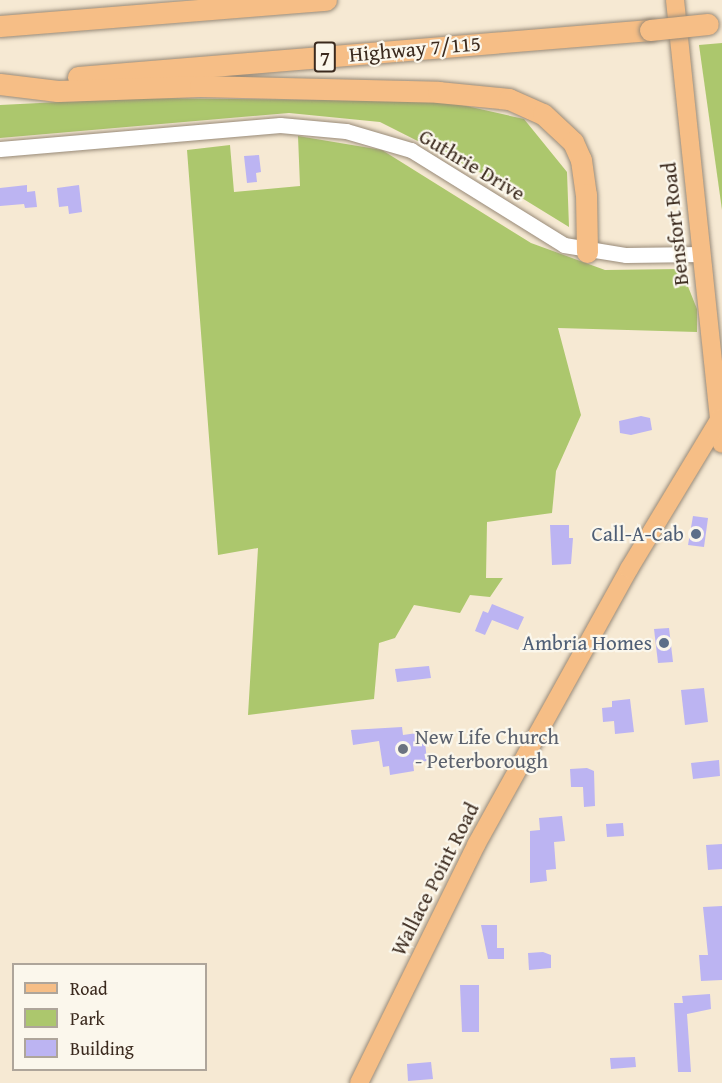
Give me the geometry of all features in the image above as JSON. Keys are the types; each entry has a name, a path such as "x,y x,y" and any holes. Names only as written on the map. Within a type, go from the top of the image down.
{"highway":[{"path":"0,26 326,0"},
{"name":"Highway 7/115","path":"0,84 715,23"},
{"path":"0,84 58,91 200,86 438,92 509,99 543,114 573,142 581,160 586,194 587,252"}],"main road":[{"name":"Bensfort Road","path":"675,0 701,254 719,391 722,444"},
{"name":"Wallace Point Road","path":"359,1083 476,845 629,569 720,418"}],"street":[{"name":"Guthrie Drive","path":"0,149 280,125 346,131 411,150 541,232 587,252 626,255 701,254"}],"green space":[{"path":"722,43 722,210 699,45"},
{"path":"140,98 444,101 524,119 567,172 569,227 481,173 380,122 289,113 0,138 0,105"},
{"path":"298,136 382,150 531,243 605,270 681,269 697,309 697,332 558,328 581,415 556,471 552,513 487,522 486,578 503,578 490,597 470,595 460,613 414,605 395,638 379,643 374,699 248,715 258,548 218,555 187,150 230,145 234,192 300,186"}],"building":[{"path":"259,155 261,172 256,173 257,182 247,183 244,156"},
{"path":"27,185 27,192 35,191 37,207 25,208 24,204 0,206 0,188"},
{"path":"79,185 82,212 69,214 68,206 59,207 57,188"},
{"path":"641,416 650,418 652,430 631,435 620,433 619,421"},
{"path":"693,516 708,518 704,547 688,545"},
{"path":"550,525 569,525 569,538 573,538 571,564 552,565"},
{"path":"492,604 524,617 518,630 492,620 485,635 475,631 483,611 488,613"},
{"path":"669,628 673,662 658,663 654,629"},
{"path":"429,666 431,678 397,682 395,669"},
{"path":"704,688 708,722 685,725 681,690"},
{"path":"630,699 634,732 615,734 614,721 603,722 602,708 612,707 612,701"},
{"name":"New Life Church - Peterborough","path":"402,727 403,735 424,732 427,761 413,763 414,771 390,775 389,766 383,767 379,741 353,745 351,730"},
{"path":"719,760 720,776 693,779 691,763"},
{"path":"587,768 594,771 595,806 584,807 583,787 571,787 570,769"},
{"path":"562,816 565,841 554,842 556,869 546,870 547,881 530,883 530,831 540,830 539,818"},
{"path":"623,823 624,836 607,837 606,824"},
{"path":"722,844 722,869 708,870 706,845"},
{"path":"722,906 722,980 701,981 699,955 708,955 703,907"},
{"path":"481,925 497,925 497,948 504,948 504,959 488,959"},
{"path":"543,952 551,955 551,968 529,970 528,953"},
{"path":"460,985 479,985 479,1032 462,1032"},
{"path":"710,994 711,1009 687,1014 691,1072 678,1072 674,1003 683,1003 682,996"},
{"path":"635,1057 636,1067 611,1069 610,1058"},
{"path":"431,1062 433,1079 408,1081 407,1064"}],"place":[{"name":"Call-A-Cab","path":"696,534"},
{"name":"Ambria Homes","path":"664,643"},
{"name":"New Life Church - Peterborough","path":"403,749"}]}
